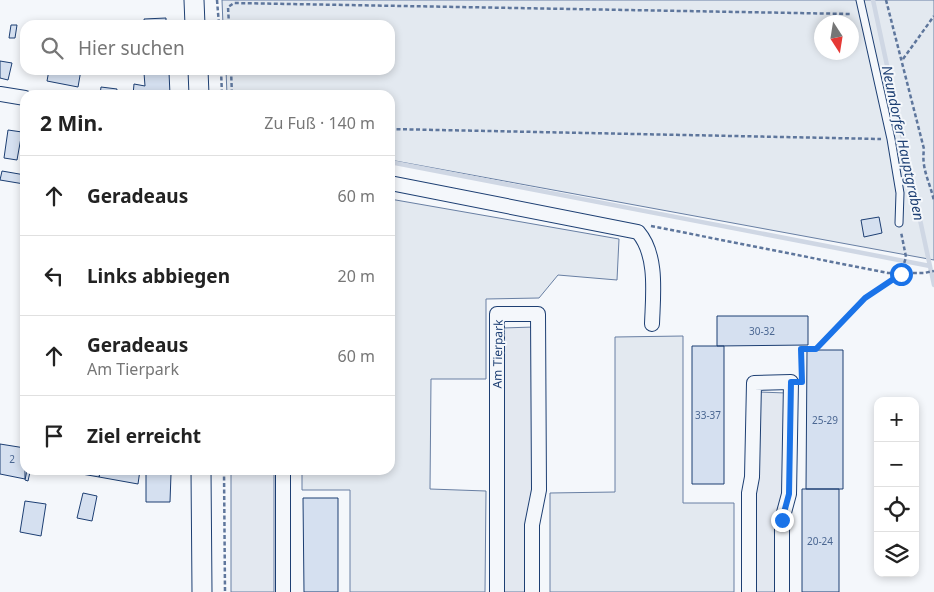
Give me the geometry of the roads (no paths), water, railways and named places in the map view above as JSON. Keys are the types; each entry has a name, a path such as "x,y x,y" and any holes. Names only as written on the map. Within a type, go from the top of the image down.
{"main road":[{"path":"194,0 195,20"},
{"path":"198,75 199,90"},
{"path":"201,475 202,592"}],"street":[{"path":"0,94 20,97"},
{"path":"395,184 638,232 647,242 653,282 652,324"},
{"name":"Am Tierpark","path":"497,592 497,314 538,314 539,490 532,525 532,592"},
{"path":"749,592 749,492 752,477 754,383 791,382 789,494 782,520 782,592"},
{"path":"283,475 283,592"}],"lane":[{"path":"860,0 891,139 900,193 899,223"}],"waterway":[{"name":"Neundorfer Hauptgraben","path":"873,0 934,285"},
{"path":"395,163 930,266"}]}
